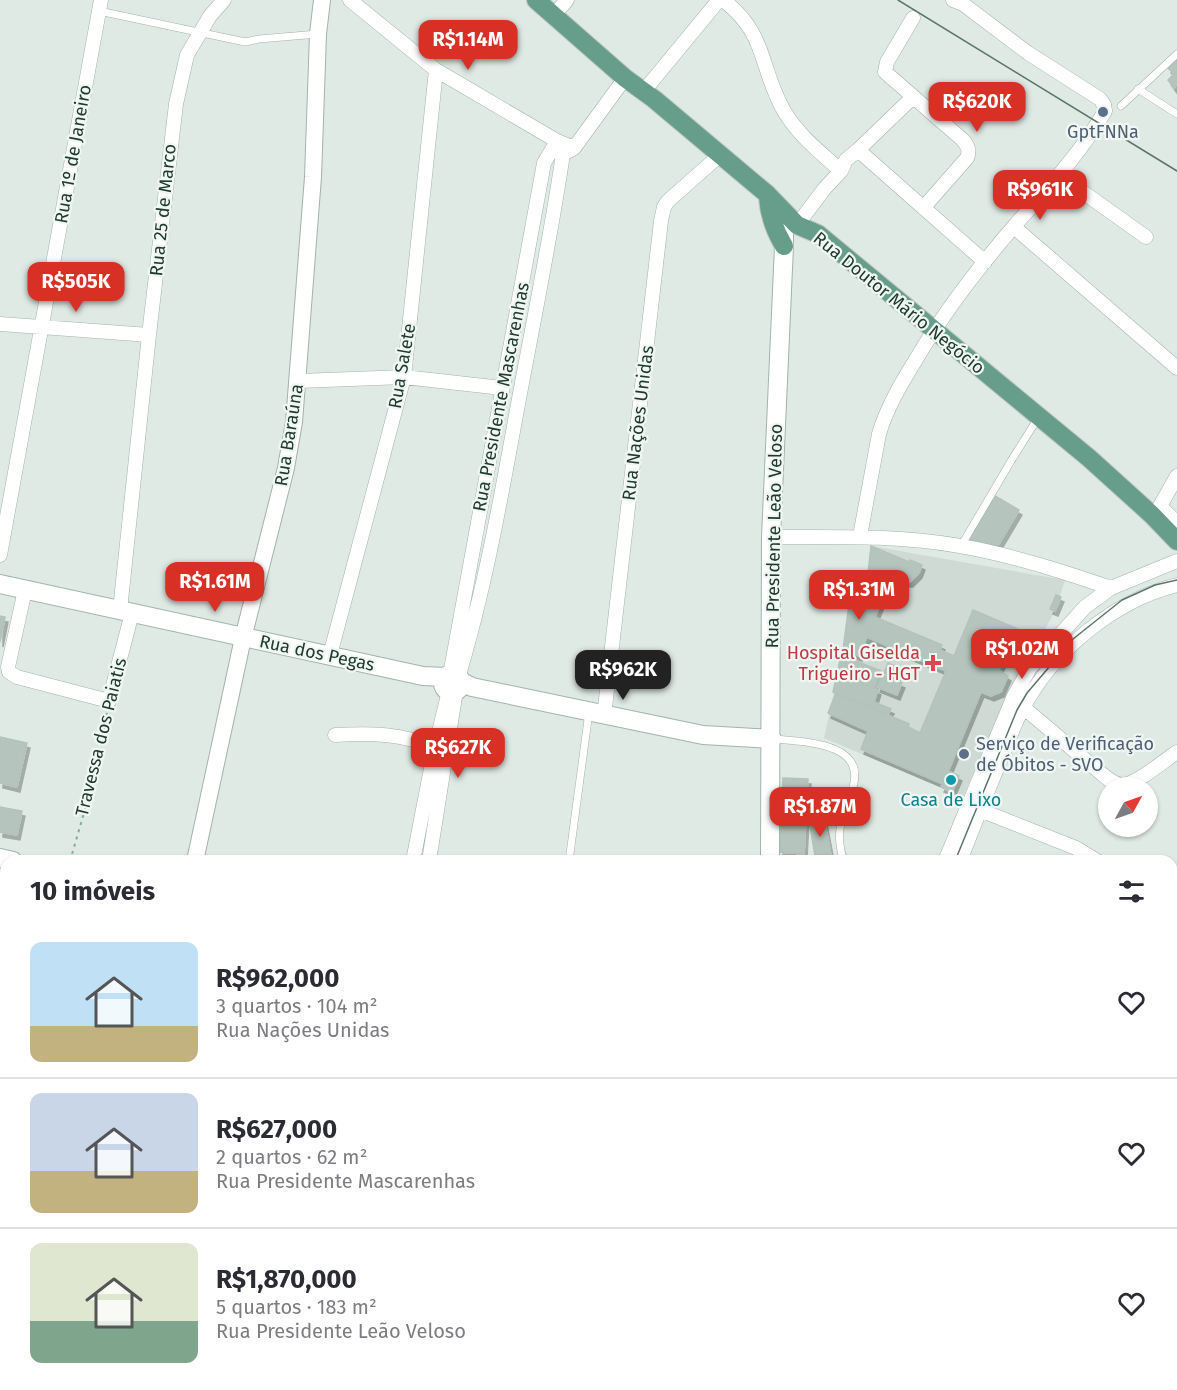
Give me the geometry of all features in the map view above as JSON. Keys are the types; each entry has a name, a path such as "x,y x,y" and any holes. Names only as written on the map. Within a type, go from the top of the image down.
{"main road":[{"name":"Rua Doutor Mário Negócio","path":"536,0 625,78 720,155 796,223 818,234 1040,416 1152,515 1177,541"},
{"path":"768,197 769,210 777,235 784,246 796,223"},
{"name":"Rua Presidente Leão Veloso","path":"770,855 771,537 784,246 796,223"},
{"name":"Rua dos Pegas","path":"0,584 597,714 703,735 772,739"}],"street":[{"name":"Rua 25 de Marco","path":"126,611 149,335 176,104 187,55 210,16 224,0"},
{"name":"Rua Baraúna","path":"196,855 243,638 286,468 299,381 313,177 318,34 322,0"},
{"path":"350,0 436,70 565,148"},
{"path":"554,15 567,0"},
{"path":"643,92 721,0 744,20 757,39 785,114 813,145 842,171"},
{"path":"860,536 883,421 897,390 934,329 985,262 1059,175 1106,111 1100,99 1028,53 963,4 952,0"},
{"name":"Rua 1º de Janeiro","path":"0,555 100,5"},
{"path":"913,18 887,62 885,72 969,147 968,158 924,207"},
{"name":"Rua Salete","path":"330,656 404,377 436,70"},
{"name":"Rua Presidente Mascarenhas","path":"430,855 502,388 544,163 565,148 625,78"},
{"path":"796,223 842,171 846,160 913,97"},
{"name":"Rua Presidente Mascarenhas","path":"414,855 435,748 468,645 498,514 565,148"},
{"path":"858,150 985,262"},
{"name":"Rua Nações Unidas","path":"597,714 664,207 720,155"},
{"path":"1059,175 1146,237"},
{"path":"1014,227 1177,368"},
{"path":"0,324 149,335"},
{"path":"299,381 404,377 502,388"},
{"path":"1177,476 1160,506 1177,523"},
{"path":"771,537 860,536 961,546 1040,564 1111,588"},
{"path":"948,855 1014,696 1030,668 1085,606 1111,588 1177,561"},
{"path":"962,855 1023,708 1048,672 1085,633 1133,600 1177,585"},
{"path":"25,590 9,672 17,677 109,701"},
{"name":"Travessa dos Paiatis","path":"109,701 126,611"},
{"path":"1023,708 1116,784 1125,785 1177,752"},
{"path":"334,735 386,735 420,741 435,748"},
{"path":"980,810 1076,848 1087,855"}],"lane":[{"path":"100,5 245,42 264,38 318,34"},
{"path":"1121,106 1177,54"},
{"path":"1138,90 1177,114"},
{"path":"961,546 1040,416"},
{"path":"569,855 597,714"},
{"path":"772,739 836,748 850,760 855,777 844,810 839,838 842,855"}],"path":[{"name":"Travessa dos Paiatis","path":"72,855 95,775 109,701"}],"shaded area":[{"name":"Hospital Giselda Trigueiro - HGT","path":"871,546 1065,580 1055,611 997,718 963,797 824,738 843,650 853,571 868,573"}],"building":[{"path":"1177,59 1177,85 1174,88 1168,80 1174,74 1168,68"},
{"path":"995,496 1019,510 994,552 966,544"},
{"path":"871,546 922,565 919,573 910,582 901,582 899,587 868,574"},
{"path":"851,589 881,603 859,656 843,650"},
{"path":"1056,595 1061,597 1055,611 1050,609"},
{"path":"973,610 1018,629 1024,637 1015,658 1006,654 999,670 1008,676 1001,692 991,696 981,692 943,784 861,749 868,731 828,713 836,693 909,724 908,727 920,733 946,671 867,637 875,617 942,645 940,650 954,656"},
{"path":"0,616 5,617 0,642"},
{"path":"841,655 881,671 874,688 837,674"},
{"path":"888,663 900,668 896,678 884,673"},
{"path":"837,674 878,690 874,702 891,709 888,715 833,692"},
{"path":"882,675 902,683 897,695 877,687"},
{"path":"0,737 27,743 17,787 0,783"},
{"name":"Casa de Lixo","path":"948,771 959,776 952,792 941,787"},
{"path":"783,778 808,779 804,854 780,852"},
{"path":"0,807 22,811 17,835 0,832"},
{"path":"823,814 831,855 815,855 808,816"}],"tram line":[{"path":"898,0 1177,171"},
{"path":"957,855 1017,710 1027,693 1073,639 1122,600 1155,585 1177,580"}],"place":[{"name":"GptFNNa","path":"1103,112"},
{"name":"Hospital Giselda Trigueiro - HGT","path":"933,663"},
{"name":"Serviço de Verificação de Óbitos - SVO","path":"964,754"},
{"name":"Casa de Lixo","path":"951,780"}]}
